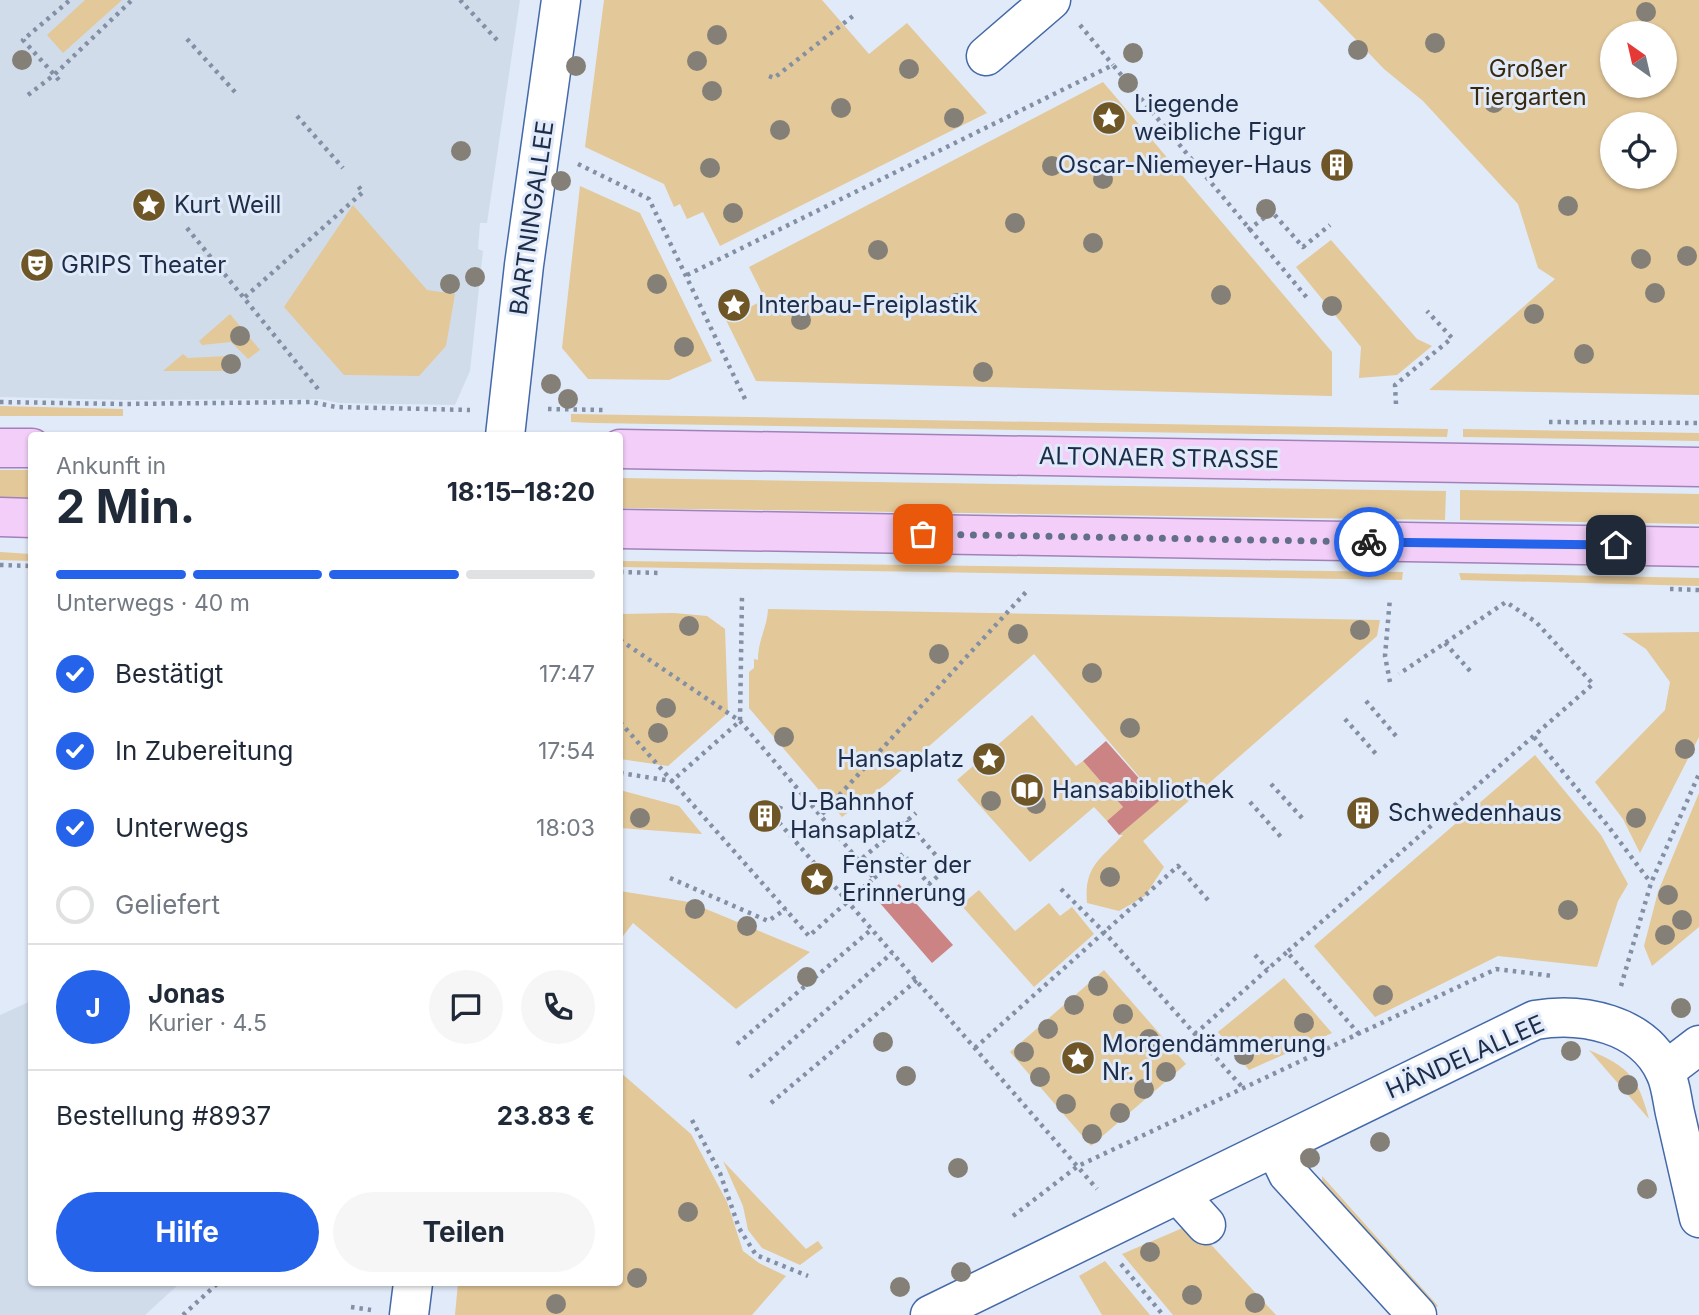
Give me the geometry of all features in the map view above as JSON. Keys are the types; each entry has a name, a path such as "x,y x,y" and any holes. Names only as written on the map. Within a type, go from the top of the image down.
{"main road":[{"path":"0,448 28,448"},
{"name":"ALTONAER STRASSE","path":"623,449 1699,467"},
{"path":"0,517 28,518"},
{"path":"623,529 1699,547"}],"street":[{"name":"BARTNINGALLEE","path":"505,432 524,265 561,0"},
{"path":"986,56 1064,11"},
{"name":"HÄNDELALLEE","path":"930,1315 974,1306 1110,1228 1535,1020 1562,1015 1593,1019 1622,1030 1647,1048 1665,1071 1699,1218"},
{"path":"1665,1071 1699,1045"},
{"path":"1275,1147 1288,1174 1417,1315"},
{"path":"1179,1195 1206,1224"},
{"path":"409,1315 413,1286"}],"path":[{"path":"59,80 23,40 70,0"},
{"path":"28,95 54,75 132,0"},
{"path":"460,0 497,40"},
{"path":"1064,11 1308,299"},
{"path":"769,76 774,78 853,16"},
{"path":"187,39 235,92"},
{"path":"687,275 1112,65"},
{"path":"297,117 343,168"},
{"path":"571,160 649,199 745,399"},
{"path":"245,298 363,192 358,186"},
{"path":"1248,230 1272,212 1303,247 1330,225"},
{"path":"187,228 318,389"},
{"path":"1396,404 1395,385 1452,338 1427,311"},
{"path":"0,402 312,402 336,407 449,410"},
{"path":"0,565 28,566"},
{"path":"822,814 1026,592"},
{"path":"672,781 740,721 742,596"},
{"path":"1390,598 1385,656 1390,682"},
{"path":"1195,1034 1594,684 1534,624 1506,602 1399,674"},
{"path":"623,641 740,721 874,878"},
{"path":"1445,643 1471,672"},
{"path":"1366,701 1396,736"},
{"path":"1345,719 1376,754"},
{"path":"623,725 809,936 903,854 929,884 947,868 906,821"},
{"path":"1534,737 1651,883"},
{"path":"623,773 672,781"},
{"path":"1593,1019 1623,984 1651,883 1699,774"},
{"path":"1271,784 1303,818"},
{"path":"1250,802 1281,837"},
{"path":"764,822 774,816 782,806"},
{"path":"859,861 916,813"},
{"path":"774,816 1078,1166 1110,1228 1163,1315"},
{"path":"975,1048 1178,866 1208,900"},
{"path":"670,878 768,921 786,909"},
{"path":"1061,889 1105,933 1243,1088"},
{"path":"737,1044 872,929"},
{"path":"1287,952 1359,1034"},
{"path":"750,1077 892,953"},
{"path":"1255,955 1268,969"},
{"path":"1013,1216 1078,1166 1496,969 1559,976"},
{"path":"771,1103 916,980"},
{"path":"1610,982 1623,984"},
{"path":"692,1120 720,1173 739,1228 756,1255 808,1276"},
{"path":"183,1315 215,1286"}],"shaded area":[{"path":"0,0 520,0 487,223 480,223 478,249 483,251 470,371 455,405 339,403 320,399 125,400 0,397"},
{"path":"1106,741 1159,801 1119,835 1107,821 1123,807 1083,761"},
{"path":"899,884 953,945 932,963 879,902"},
{"path":"28,1002 28,1286 177,1286 145,1315 0,1315 0,1015"}],"green space":[{"path":"85,0 122,0 63,53 47,35"},
{"path":"604,0 822,0 869,54 907,23 987,113 720,246 703,212 687,219 680,204 674,207 664,184 585,147"},
{"name":"Großer Tiergarten","path":"1318,0 1699,0 1699,395 1429,390 1555,279 1538,268 1518,204 1423,101 1384,69"},
{"path":"1103,82 1332,352 1332,396 756,381 726,320 765,299 749,267"},
{"path":"580,186 640,213 712,361 669,380 588,379 562,348"},
{"path":"353,205 427,290 455,294 446,346 419,376 344,375 284,307"},
{"path":"1331,240 1417,339 1432,346 1397,375 1359,378 1361,347 1296,267"},
{"path":"230,314 260,350 248,359 231,342 202,345 199,341"},
{"path":"183,354 188,358 227,356 238,366 231,371 163,371"},
{"path":"0,406 123,409 123,416 0,416"},
{"path":"571,414 1448,429 1447,437 594,423 571,422"},
{"path":"1463,429 1699,433 1699,441 1463,437"},
{"path":"0,470 28,470 28,500 0,499"},
{"path":"623,478 1446,491 1445,520 623,508"},
{"path":"1460,490 1699,494 1699,524 1460,520"},
{"path":"0,552 28,554 28,561 0,560"},
{"path":"623,561 1403,572 1402,580 623,567"},
{"path":"1459,573 1699,578 1699,586 1461,580"},
{"path":"768,609 1380,620 1377,636 1143,841 1164,867 1145,896 1119,911 1087,903 1091,872 1100,858 1123,835 1119,835 1159,800 1034,654 886,784 842,817 749,708 749,672 754,668 754,659 758,660"},
{"path":"674,613 707,616 725,629 728,713 668,766 623,759 623,614"},
{"path":"1699,632 1699,737 1640,853 1623,819 1595,782 1665,710 1670,682 1646,649 1622,633"},
{"path":"1032,715 1076,766 1083,761 1123,807 1107,821 1094,807 1030,862 957,780"},
{"path":"1535,755 1601,835 1628,884 1618,901 1597,967 1498,956 1375,1017 1314,946"},
{"path":"623,791 679,806 702,834 623,828"},
{"path":"1699,793 1699,927 1652,966 1644,946 1658,892"},
{"path":"979,890 1015,931 1049,903 1060,916 1072,907 1094,934 1034,987 961,905"},
{"path":"623,891 689,902 810,952 736,1009 633,923 623,936"},
{"path":"1104,970 1186,1064 1091,1146 1010,1052"},
{"path":"1284,978 1332,1033 1249,1070 1218,1032"},
{"path":"1589,1050 1614,1062 1630,1075 1636,1083 1649,1119"},
{"path":"623,1075 691,1134 727,1202 743,1251 759,1263 786,1276 752,1315 455,1315 458,1286 623,1286"},
{"path":"723,1161 806,1249 818,1241 823,1248 800,1265 762,1248 748,1230 743,1206"},
{"path":"1322,1176 1438,1306 1428,1312 1323,1194"},
{"path":"1192,1224 1276,1315 1173,1315 1122,1254"},
{"path":"1105,1261 1150,1315 1102,1315 1079,1276"}],"way so far":[{"path":"923,534 1369,542"}],"place":[{"name":"Liegende weibliche Figur","path":"1109,118"},
{"name":"Oscar-Niemeyer-Haus","path":"1337,165"},
{"name":"Kurt Weill","path":"149,205"},
{"name":"GRIPS Theater","path":"37,265"},
{"name":"Interbau-Freiplastik","path":"734,305"},
{"name":"Hansaplatz","path":"989,759"},
{"name":"Hansabibliothek","path":"1027,790"},
{"name":"Schwedenhaus","path":"1363,813"},
{"name":"U-Bahnhof Hansaplatz","path":"765,816"},
{"name":"Fenster der Erinnerung","path":"817,879"},
{"name":"Morgendämmerung Nr. 1","path":"1078,1058"}],"route":[{"path":"1369,542 1616,545"}]}
